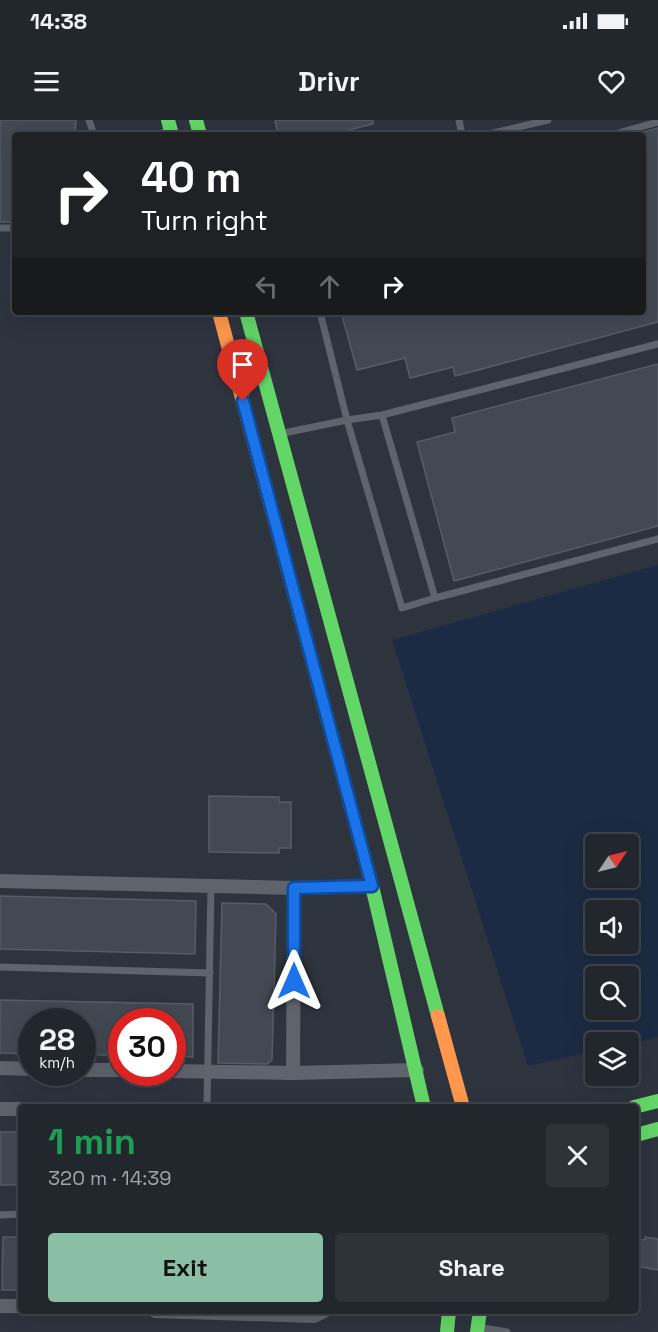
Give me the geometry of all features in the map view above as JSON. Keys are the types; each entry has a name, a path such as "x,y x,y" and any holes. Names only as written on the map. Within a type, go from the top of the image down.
{"street":[{"path":"220,315 372,886 423,1104"},
{"path":"247,315 462,1104"},
{"path":"285,556 312,549"},
{"path":"0,880 294,888 372,886"},
{"path":"293,1073 294,888"},
{"path":"186,1071 293,1073 415,1064"},
{"path":"415,1064 435,1104"},
{"path":"0,1068 18,1069"},
{"path":"459,1092 469,1104"},
{"path":"639,1106 658,1101"},
{"path":"0,1109 18,1109"},
{"path":"639,1134 658,1129"},
{"path":"0,1306 18,1306"},
{"path":"273,1314 314,1316 318,1314"},
{"path":"447,1332 450,1314"},
{"path":"478,1330 480,1314"}],"lane":[{"path":"498,132 548,120"},
{"path":"622,132 658,122"},
{"path":"321,315 347,420 402,608 658,538"},
{"path":"278,434 382,415 658,344"},
{"path":"382,415 435,598"},
{"path":"207,1104 211,886"},
{"path":"0,967 210,973"},
{"path":"0,1215 18,1214"},
{"path":"478,1330 507,1332"}],"water":[{"path":"658,565 658,1037 639,1042 639,1032 585,1032 585,1053 528,1066 392,640"}],"building":[{"path":"0,120 76,120 75,132 12,132 12,222 0,222"},
{"path":"275,120 373,120 373,124 341,132 277,132"},
{"path":"658,128 658,322 455,376 453,367 410,378 405,358 357,370 342,315 646,315 646,132 644,132"},
{"path":"658,364 658,526 454,581 417,442 455,432 452,418"},
{"path":"209,796 279,797 279,802 291,802 291,848 279,848 279,853 209,852"},
{"path":"0,896 196,901 195,954 0,949"},
{"path":"222,903 266,904 276,914 272,1060 267,1064 218,1063"},
{"path":"0,1000 193,1004 193,1057 186,1057 186,1008 108,1008 108,1055 96,1055 96,1008 18,1008 18,1054 0,1053"},
{"path":"0,1132 18,1132 18,1185 0,1185"},
{"path":"3,1237 18,1237 18,1290 2,1290"},
{"path":"645,1237 658,1239 658,1270 639,1267 639,1239 645,1240"}],"traffic: fast":[{"path":"168,120 171,132"},
{"path":"196,120 199,132"},
{"path":"247,315 438,1016"},
{"path":"320,691 372,886 423,1104"},
{"path":"639,1106 658,1101"},
{"path":"639,1134 658,1129"},
{"path":"447,1332 449,1314"},
{"path":"477,1332 480,1314"}],"traffic: slow":[{"path":"220,315 320,691"},
{"path":"438,1016 462,1104"}],"route":[{"path":"243,401 372,886 294,888 294,981"}]}
